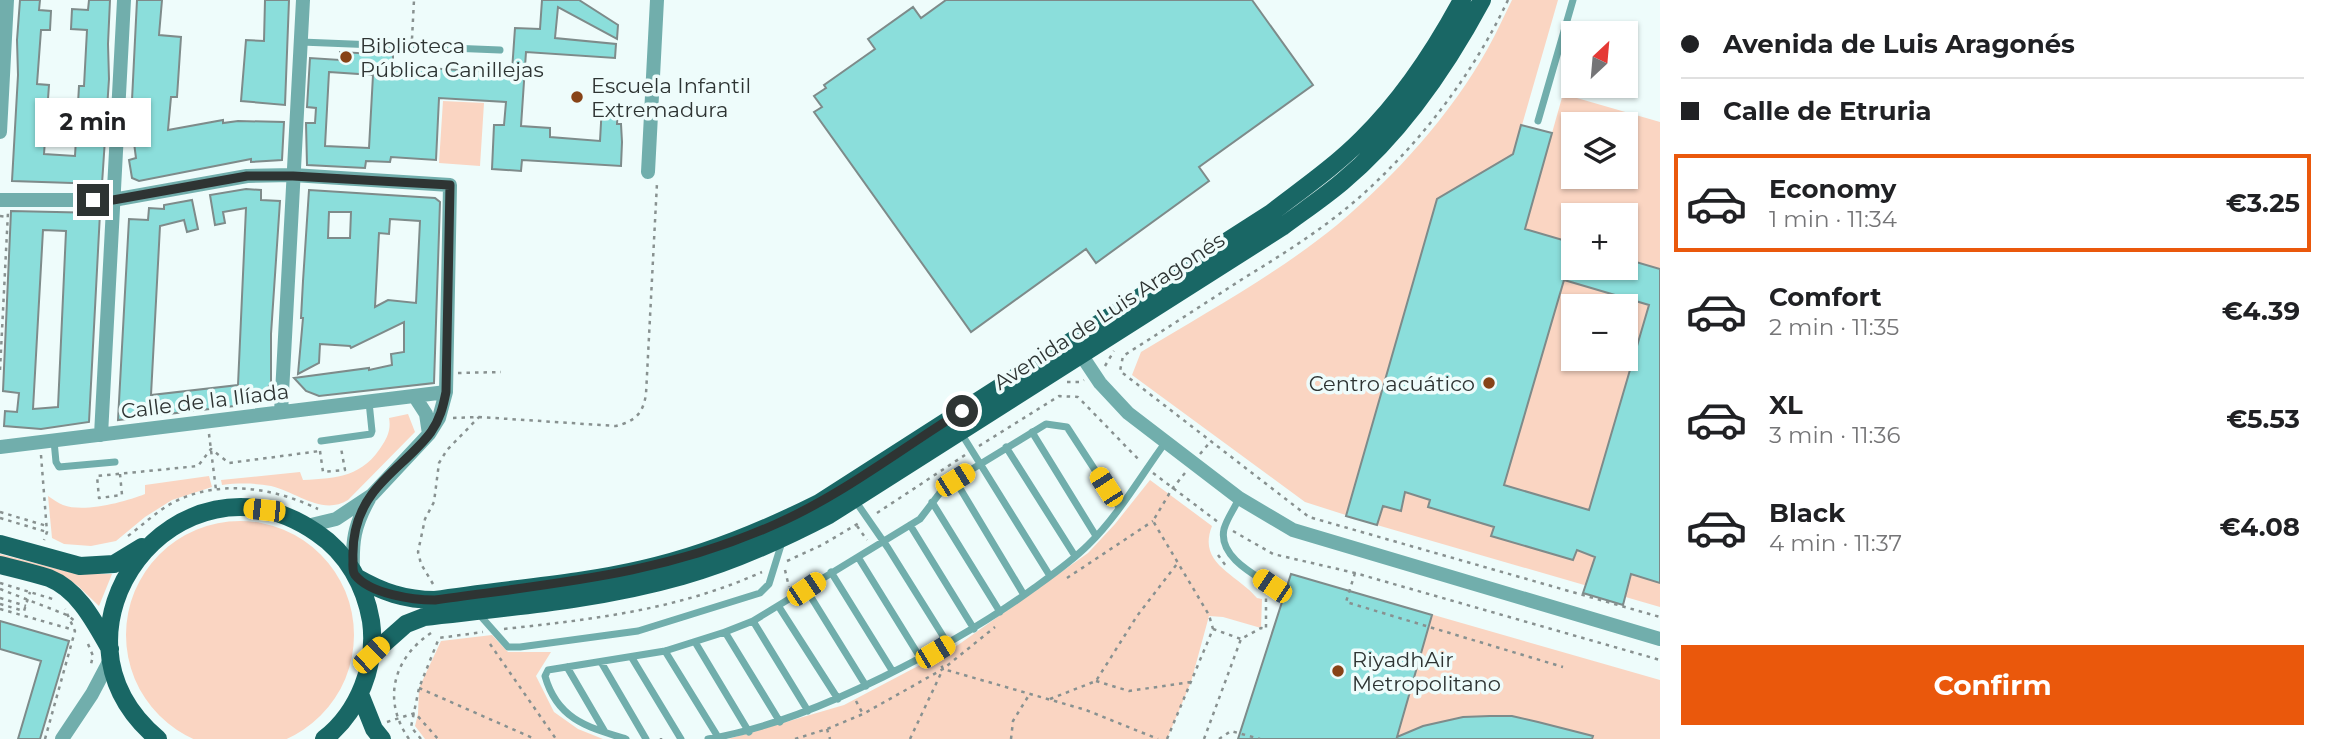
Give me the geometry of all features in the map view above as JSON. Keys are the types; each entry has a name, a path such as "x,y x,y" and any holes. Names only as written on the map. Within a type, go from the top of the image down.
{"main road":[{"name":"Avenida de Luis Aragonés","path":"355,574 374,587 414,600 435,600 591,580 720,547 819,503 1271,213 1331,168 1363,138 1400,96 1445,32 1462,0"},
{"name":"Avenida de Luis Aragonés","path":"371,655 406,624 424,617 594,596 647,585 725,563 783,538 854,499 1282,227 1344,180 1407,116 1460,41 1482,0"},
{"path":"1,535 80,566 114,564 173,526 192,517 226,508 264,510 307,526 334,547 355,574 363,591 371,623 371,655 360,694 341,723 324,739"},
{"path":"110,654 113,610 119,590 127,572 154,540"},
{"path":"0,565 52,579 77,597 94,622 110,654 124,697 134,714 158,739"},
{"path":"360,694 374,729 383,728"}],"street":[{"path":"0,132 7,0"},
{"path":"101,435 124,0"},
{"path":"281,412 303,0"},
{"path":"648,172 657,0"},
{"path":"0,200 113,200 247,176 450,185 446,392 439,418 429,434 372,495 356,522 352,544 355,574"},
{"path":"1072,340 1100,383 1128,413 1240,498 1293,530 1660,639"},
{"name":"Calle de la Ilíada","path":"0,447 446,392"},
{"path":"415,397 426,414 429,434"},
{"path":"307,526 335,519 372,495"},
{"path":"62,739 92,694 110,654"}],"lane":[{"path":"1538,121 1573,0"},
{"path":"301,42 499,50"},
{"path":"321,441 370,434 369,402"},
{"path":"626,739 579,723 563,711 548,688 545,676 548,670 665,651 753,621 920,519 944,487 1046,424 1067,427 1119,508"},
{"path":"960,432 1050,576"},
{"path":"1032,432 1096,536"},
{"path":"54,441 57,466 63,468 115,462"},
{"path":"708,739 749,732 838,699 974,629 1050,576 1096,536 1165,443"},
{"path":"1006,447 1075,556"},
{"path":"955,480 1024,595"},
{"path":"1240,498 1225,526 1226,547 1242,566 1269,588"},
{"path":"854,499 947,644"},
{"path":"932,502 1000,612"},
{"path":"910,525 974,629"},
{"path":"476,611 509,647 520,648 638,631 760,593 769,584 783,538"},
{"path":"858,556 920,659"},
{"path":"831,572 893,672"},
{"path":"806,589 866,686"},
{"path":"779,607 838,699"},
{"path":"753,621 808,710"},
{"path":"725,632 780,722"},
{"path":"695,642 749,732"},
{"path":"665,651 718,737"},
{"path":"632,658 681,739"},
{"path":"601,662 646,739"},
{"path":"567,667 605,733"}],"path":[{"path":"439,418 479,417 616,426 633,422 641,412 646,394 658,173 648,172"},
{"path":"0,370 8,216 9,208 14,208"},
{"path":"0,216 8,216"},
{"path":"1120,371 1309,517 1660,617"},
{"path":"434,586 421,564 418,552 425,519 434,502 439,463 447,450 479,417"},
{"path":"120,474 122,495 99,498 97,476 198,466 211,449 229,463 320,451 323,472 345,470 342,448 331,450"},
{"path":"35,538 46,541 41,453"},
{"path":"212,459 216,489"},
{"path":"1167,739 1213,629 1209,615 1153,521 1172,489"},
{"path":"0,512 45,526"},
{"path":"1,535 2,519 45,532"},
{"path":"783,562 789,590"},
{"path":"1096,681 1136,616 1177,564"},
{"path":"1354,573 1346,601 1563,667"},
{"path":"0,583 62,602 75,631 45,739"},
{"path":"1203,739 1241,639 1261,628 1266,629 1269,588"},
{"path":"0,589 67,615 82,626"},
{"path":"23,607 30,592"},
{"path":"0,598 23,607"},
{"path":"0,604 23,607"},
{"path":"0,609 75,631"},
{"path":"409,739 396,716 393,699 395,684 406,655 421,640 438,629"},
{"path":"1213,629 1241,639"},
{"path":"85,636 93,656 89,675"},
{"path":"490,643 556,739"},
{"path":"1622,650 1660,660"},
{"path":"910,739 943,669 1086,710 1158,739"},
{"path":"1048,699 1096,681 1129,691 1191,682"},
{"path":"419,688 534,739"},
{"path":"1011,739 1013,722 1030,694"},
{"path":"383,728 396,716 415,713 438,739"},
{"path":"827,729 830,739"},
{"path":"1219,739 1231,731 1260,739"}],"shaded area":[{"path":"1512,0 1558,0 1522,125 1552,133 1562,98 1577,98 1625,112 1561,112 1561,189 1638,189 1638,116 1660,122 1660,607 1305,502 1132,375 1141,352 1290,260 1337,225 1380,186 1439,121 1488,48"},
{"path":"443,101 484,103 480,166 439,163"},
{"path":"408,414 415,432 348,500 338,504 319,504 271,486 222,485 221,480 300,472 303,480 349,474 367,463 383,444 388,435 389,418"},
{"path":"209,476 212,487 172,500 145,517 116,541 91,546 64,544 52,538 48,496 63,505 93,507 145,494 145,485"},
{"path":"1150,480 1212,526 1209,539 1214,559 1257,598 1262,599 1261,628 1223,617 1209,616 1191,682 1167,739 728,739 844,705 958,645 1088,553"},
{"path":"218,523 262,523 303,540 321,554 341,581 353,624 352,657 341,689 321,716 284,740 196,740 186,736 159,716 145,698 128,657 128,613 145,572 159,554 177,540"},
{"path":"0,554 77,574 112,574 99,606 62,575 0,558"},
{"path":"1291,574 1660,680 1660,739 1238,739"},
{"path":"492,635 508,652 551,652 536,676 554,712 578,729 603,739 425,739 415,726 419,688 441,641"}],"building":[{"path":"20,0 40,0 39,10 51,11 50,30 41,30 37,84 49,85 44,154 75,156 79,86 84,86 87,30 71,29 72,9 88,10 89,0 110,0 109,79 102,184 12,181"},
{"path":"137,0 162,0 159,35 181,37 177,97 171,97 168,130 223,120 223,123 284,122 282,160 251,162 251,159 139,181 132,178 129,160 136,158 131,120"},
{"path":"265,0 289,0 285,105 241,101 246,40 264,41"},
{"path":"542,0 579,0 618,25 617,39 558,7 555,38 616,44 615,58 526,52 521,126 550,128 550,137 600,141 602,105 618,106 617,124 621,124 622,142 621,166 522,160 521,171 492,169 494,125 504,125 506,102 439,98 436,160 391,157 390,162 366,161 365,168 307,165 306,123 315,123 316,108 307,107 310,58 340,60 340,52 393,55 393,66 508,73 512,71 515,28 540,29","holes":["329,72 373,75 369,148 325,146"]},
{"path":"946,0 1252,0 1313,85 1199,167 1209,181 1096,263 1086,249 971,332 814,112 822,107 814,96 826,88 824,85 875,49 868,39 913,7 921,18"},
{"name":"Centro acuático","path":"1521,125 1552,133 1525,229 1561,240 1561,280 1564,280 1638,280 1638,263 1660,269 1660,583 1631,574 1623,605 1583,593 1595,557 1577,550 1573,560 1491,536 1494,527 1428,507 1430,500 1405,492 1401,511 1383,506 1377,525 1346,516 1437,199 1513,154","holes":["1564,280 1612,294 1638,294 1638,302 1649,305 1638,343 1638,371 1630,371 1589,510 1504,485"]},
{"path":"246,189 261,190 261,200 280,201 271,334 271,383 262,397 251,404 118,420 129,219 148,220 149,208 164,209 164,205 192,200 198,229 187,232 184,220 160,226 151,395 238,385 246,208 223,212 225,223 215,225 210,195"},
{"path":"309,190 435,198 440,202 434,383 319,396 306,391 294,378 392,365 391,354 404,352 404,322 351,348 320,344 319,363 298,374","holes":["329,212 351,212 350,238 328,238","390,219 420,221 416,303 388,300 375,307 379,233 389,234"]},
{"path":"11,211 100,213 89,422 41,429 4,426 5,411 17,412 19,393 3,391","holes":["43,230 66,231 58,407 33,409"]},
{"name":"RiyadhAir Metropolitano","path":"1291,574 1432,615 1397,737 1423,726 1463,717 1512,716 1593,736 1592,739 1238,739"},
{"path":"0,621 69,641 40,739 18,739 41,661 0,649"}],"place":[{"name":"Biblioteca Pública Canillejas","path":"346,57"},
{"name":"Escuela Infantil Extremadura","path":"577,97"},
{"name":"Centro acuático","path":"1489,383"},
{"name":"RiyadhAir Metropolitano","path":"1338,671"}],"route":[{"path":"93,200 113,200 247,176 450,185 446,392 441,412 429,434 372,495 356,522 352,544 353,571 356,577 398,597 435,600 591,580 678,560 720,547 819,503 962,411"}]}
